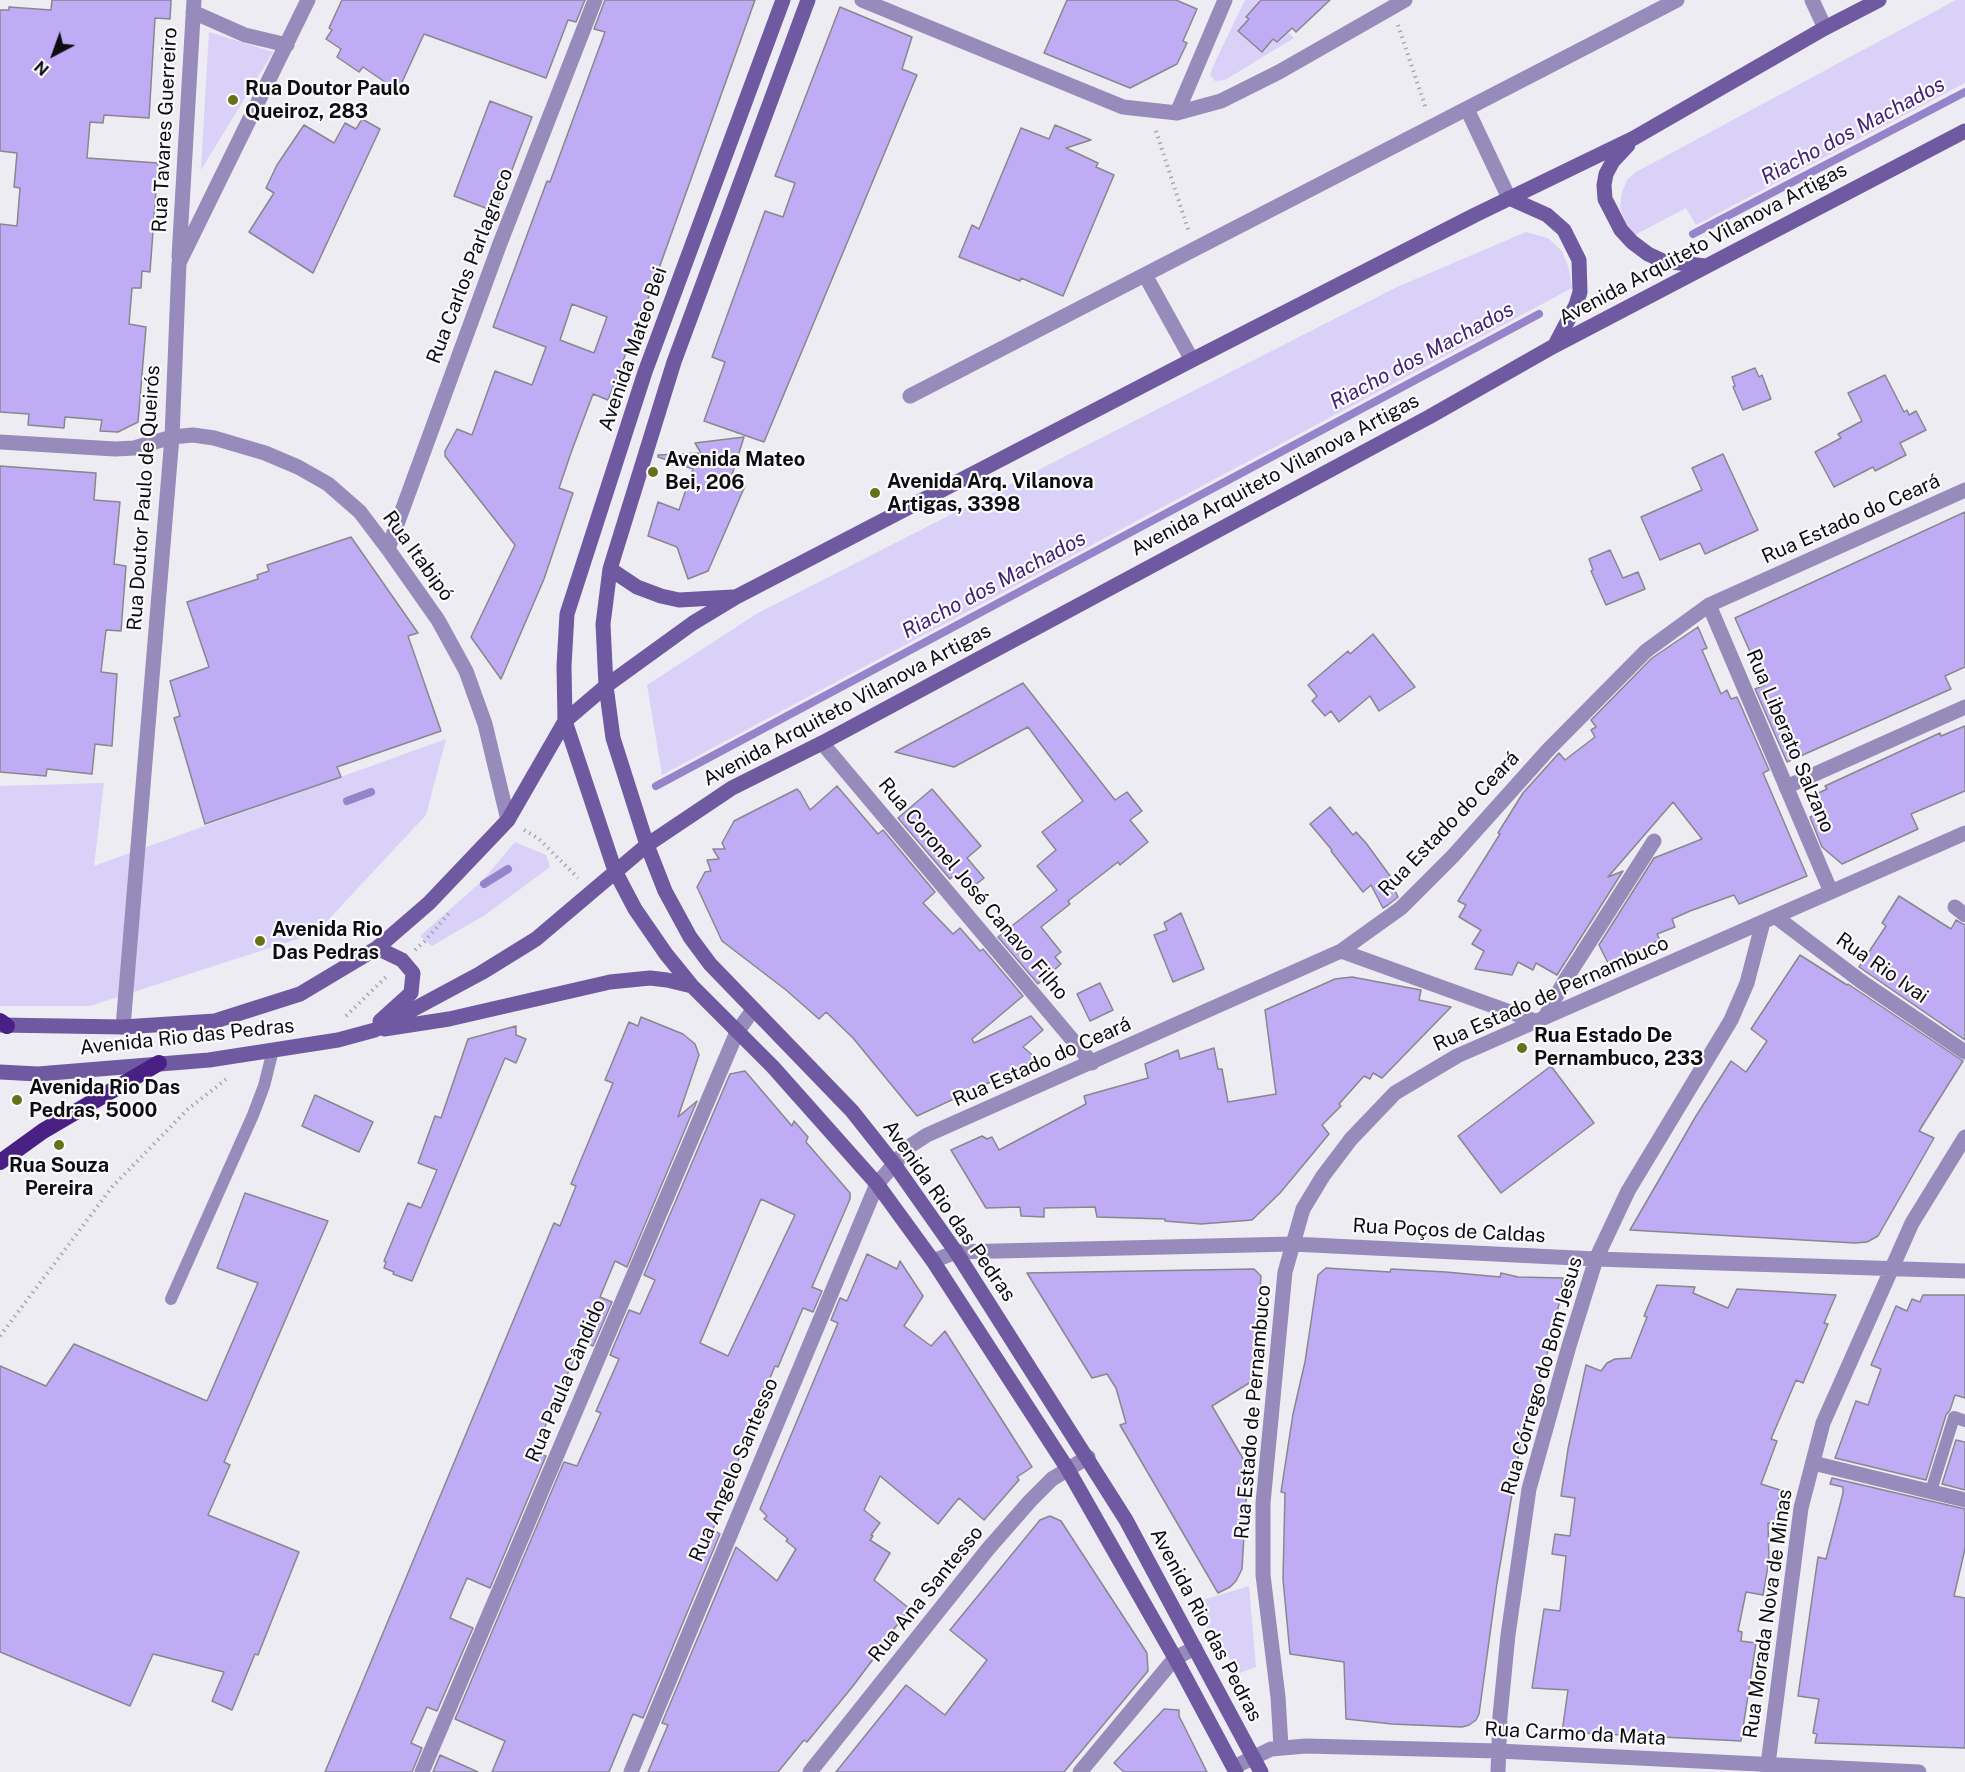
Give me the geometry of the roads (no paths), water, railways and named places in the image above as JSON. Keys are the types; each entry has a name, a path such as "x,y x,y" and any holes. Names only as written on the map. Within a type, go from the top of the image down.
{"highway":[{"path":"0,1162 43,1131 159,1063"}],"main road":[{"name":"Avenida Mateo Bei","path":"565,721 564,666 567,614 645,372 783,0"},
{"path":"606,687 603,624 610,569 674,362 808,0"},
{"path":"1235,1769 1067,1468 933,1262 877,1184 813,1110 692,986 666,954 635,909 615,871 565,721 606,687 693,623 736,597 1192,360 1509,198 1634,138 1825,28 1879,0"},
{"name":"Avenida Arquiteto Vilanova Artigas","path":"615,871 647,845 732,788 822,743 1429,417 1554,346 1965,131"},
{"path":"1634,138 1613,162 1606,174 1605,199 1611,213 1627,236 1648,254 1663,261 1705,266"},
{"path":"1509,198 1547,215 1564,230 1579,260 1581,278 1578,298 1554,346"},
{"path":"610,569 637,587 661,596 679,600 736,597"},
{"name":"Avenida Rio das Pedras","path":"606,687 614,738 647,845 665,891 690,937 710,964 852,1111 894,1164 956,1252 1126,1520 1261,1772"},
{"name":"Avenida Rio das Pedras","path":"2,1024 123,1027 215,1021 300,994 377,948 429,903 508,820 565,721"},
{"name":"Avenida Rio das Pedras","path":"0,1072 38,1074 209,1060 338,1040 372,1030 481,973 536,939 615,871"},
{"path":"372,1030 411,993 412,974 402,960 377,948"},
{"path":"372,1030 449,1019 621,980 650,978 692,986"}],"street":[{"name":"Rua Doutor Paulo de Queirós","path":"123,1027 172,437 179,262 308,0"},
{"name":"Rua Carlos Parlagreco","path":"388,549 500,246 595,0"},
{"path":"862,0 1123,107 1177,113 1221,101 1279,72 1399,4"},
{"path":"1177,113 1225,0"},
{"path":"910,396 1677,0"},
{"path":"1812,0 1825,28"},
{"path":"193,6 245,35 287,45"},
{"name":"Rua Tavares Guerreiro","path":"179,262 193,6"},
{"path":"1467,109 1509,198"},
{"path":"1145,275 1192,360"},
{"name":"Rua Itabipó","path":"0,442 134,448 172,437 193,435 214,438 265,453 298,467 328,484 360,512 388,549 438,620 466,671 485,724 508,820"},
{"name":"Rua Estado do Ceará","path":"877,1184 910,1146 927,1135 1341,951 1408,901 1453,856 1548,750 1646,651 1709,605 1965,490"},
{"name":"Rua Liberato Salzano","path":"1709,605 1831,892"},
{"path":"1786,787 1965,707"},
{"name":"Rua Coronel José Canavo Filho","path":"822,743 1092,1063"},
{"name":"Rua Estado de Pernambuco","path":"1281,1747 1278,1697 1263,1575 1263,1503 1285,1272 1303,1209 1323,1176 1351,1139 1395,1093 1457,1056 1965,833"},
{"path":"1341,951 1540,1019 1654,841"},
{"name":"Rua Rio Ivai","path":"1770,919 1965,1052"},
{"name":"Rua Córrego do Bom Jesus","path":"1497,1772 1508,1635 1529,1489 1596,1259 1628,1191 1731,1020 1770,919"},
{"name":"Rua Paula Cândido","path":"422,1772 737,1032 753,1010"},
{"name":"Rua Morada Nova de Minas","path":"1767,1768 1801,1508 1823,1423 1912,1224 1965,1137"},
{"name":"Rua Angelo Santesso","path":"631,1772 877,1184"},
{"name":"Rua Poços de Caldas","path":"933,1262 956,1252 1292,1244 1596,1259 1965,1270"},
{"name":"Rua Ana Santesso","path":"810,1772 988,1549 1030,1500 1052,1479 1088,1457"},
{"path":"1813,1463 1965,1500"},
{"path":"1080,1772 1175,1658 1195,1648"},
{"name":"Rua Carmo da Mata","path":"1235,1769 1253,1756 1281,1747 1498,1751 1767,1768 1919,1772"}],"lane":[{"path":"171,1299 254,1115 273,1050"},
{"path":"1932,1491 1954,1417 1965,1421"}],"waterway":[{"name":"Riacho dos Machados","path":"1693,234 1965,92"},
{"name":"Riacho dos Machados","path":"656,786 1539,314"},
{"name":"Riacho dos Machados","path":"347,801 371,792"},
{"name":"Riacho dos Machados","path":"484,884 508,869"}],"place":[{"name":"Rua Doutor Paulo Queiroz, 283","path":"233,100"},
{"name":"Avenida Mateo Bei, 206","path":"653,472"},
{"name":"Avenida Arq. Vilanova Artigas, 3398","path":"875,493"},
{"name":"Avenida Rio Das Pedras","path":"260,941"},
{"name":"Rua Estado De Pernambuco, 233","path":"1522,1048"},
{"name":"Avenida Rio Das Pedras, 5000","path":"17,1100"},
{"name":"Rua Souza Pereira","path":"59,1145"}]}
